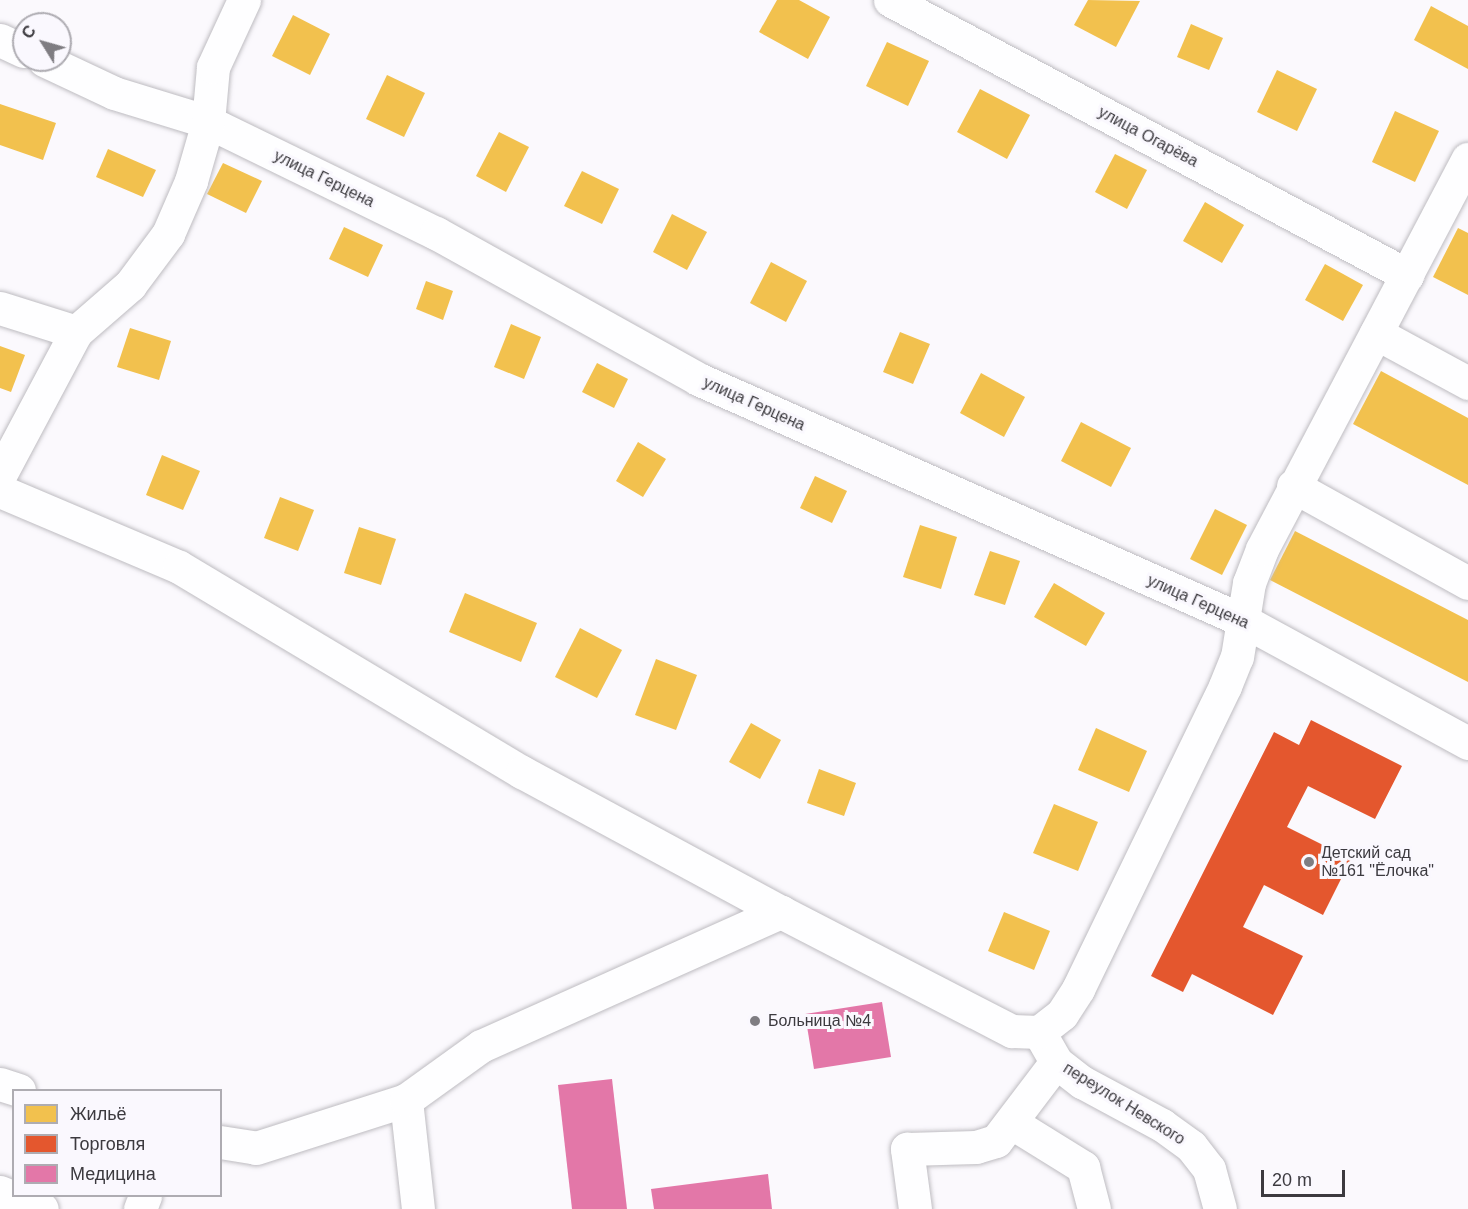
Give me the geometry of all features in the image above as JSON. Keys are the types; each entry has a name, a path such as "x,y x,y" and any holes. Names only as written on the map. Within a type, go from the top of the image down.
{"street":[{"path":"0,475 76,332 130,285 168,234 191,181 208,122 213,67 244,0"},
{"name":"улица Огарёва","path":"890,0 1407,275"},
{"name":"улица Герцена","path":"69,72 114,93 208,122 436,233 698,379 1244,621 1468,743"},
{"path":"0,491 179,567 522,772 781,912 1012,1031 1039,1032 1062,1014 1078,989 1225,686 1244,621 1249,583 1293,486 1465,172"},
{"path":"0,308 76,332"},
{"path":"1376,333 1468,383"},
{"path":"1293,486 1468,583"},
{"path":"222,1142 256,1148 406,1100 481,1046 781,912"},
{"name":"переулок Невского","path":"1039,1032 1056,1062 1191,1146 1209,1169 1220,1209"},
{"path":"915,1209 907,1149 976,1147 996,1141 1012,1123 1056,1062"},
{"path":"0,1084 16,1089"},
{"path":"406,1100 418,1209"},
{"path":"1012,1123 1083,1167 1094,1209"},
{"path":"12,1197 42,1209"}],"building: Жильё":[{"path":"777,0 799,0 830,17 808,59 759,32"},
{"path":"1088,0 1140,1 1116,47 1074,25"},
{"path":"1431,6 1468,26 1468,69 1414,40"},
{"path":"293,15 330,34 310,75 272,56"},
{"path":"1191,24 1223,38 1209,70 1177,57"},
{"path":"887,42 929,61 908,106 866,86"},
{"path":"1277,70 1317,89 1297,131 1257,112"},
{"path":"387,75 425,93 404,137 366,119"},
{"path":"980,89 1030,115 1007,159 957,132"},
{"path":"0,104 56,123 43,160 0,145"},
{"path":"1395,111 1439,131 1415,182 1372,162"},
{"path":"499,132 529,147 506,192 476,176"},
{"path":"108,149 156,170 143,197 96,177"},
{"path":"1115,154 1147,170 1127,209 1095,192"},
{"path":"223,163 262,181 246,213 207,194"},
{"path":"582,171 619,189 602,224 564,206"},
{"path":"1205,202 1244,225 1222,263 1183,241"},
{"path":"672,214 707,232 687,270 653,252"},
{"path":"344,227 383,245 368,277 329,259"},
{"path":"1458,228 1468,233 1468,295 1433,277"},
{"path":"771,262 807,281 786,322 750,303"},
{"path":"1325,264 1363,285 1343,321 1305,300"},
{"path":"426,281 453,291 443,320 416,309"},
{"path":"511,324 541,337 524,379 494,367"},
{"path":"130,328 171,341 159,380 117,367"},
{"path":"900,332 930,344 913,384 883,372"},
{"path":"0,346 25,355 11,392 0,388"},
{"path":"597,363 628,379 614,408 582,392"},
{"path":"1381,371 1468,418 1468,485 1353,424"},
{"path":"981,373 1025,397 1004,437 960,413"},
{"path":"1081,422 1131,448 1111,487 1061,461"},
{"path":"638,442 666,459 643,497 616,481"},
{"path":"162,455 200,471 183,510 146,495"},
{"path":"815,476 847,491 832,523 800,508"},
{"path":"280,497 314,510 298,551 264,538"},
{"path":"1215,509 1247,525 1222,575 1190,559"},
{"path":"920,525 957,537 941,589 903,577"},
{"path":"359,527 396,539 381,585 344,573"},
{"path":"1295,531 1468,620 1468,682 1270,580"},
{"path":"990,551 1020,561 1005,605 974,595"},
{"path":"1054,583 1105,613 1086,646 1034,617"},
{"path":"465,593 537,623 521,662 449,632"},
{"path":"580,628 622,650 597,698 555,677"},
{"path":"656,659 697,675 676,730 635,715"},
{"path":"751,723 781,740 760,779 729,762"},
{"path":"1096,728 1147,751 1129,792 1078,770"},
{"path":"819,769 856,783 844,816 807,803"},
{"path":"1054,804 1098,822 1078,871 1033,853"},
{"path":"1004,912 1050,931 1034,970 988,951"}],"building: Торговля":[{"path":"1311,720 1402,766 1375,819 1308,786 1287,827 1351,859 1323,915 1264,885 1243,927 1303,956 1273,1015 1192,974 1183,992 1151,976 1274,732 1299,745"}],"building: Медицина":[{"path":"882,1002 891,1057 814,1069 805,1014"},
{"path":"612,1079 627,1209 572,1209 558,1085"},
{"path":"768,1174 772,1209 654,1209 651,1189"}],"place":[{"name":"Детский сад №161 \"Ёлочка\"","path":"1309,862"},
{"name":"Больница №4","path":"755,1021"}]}
